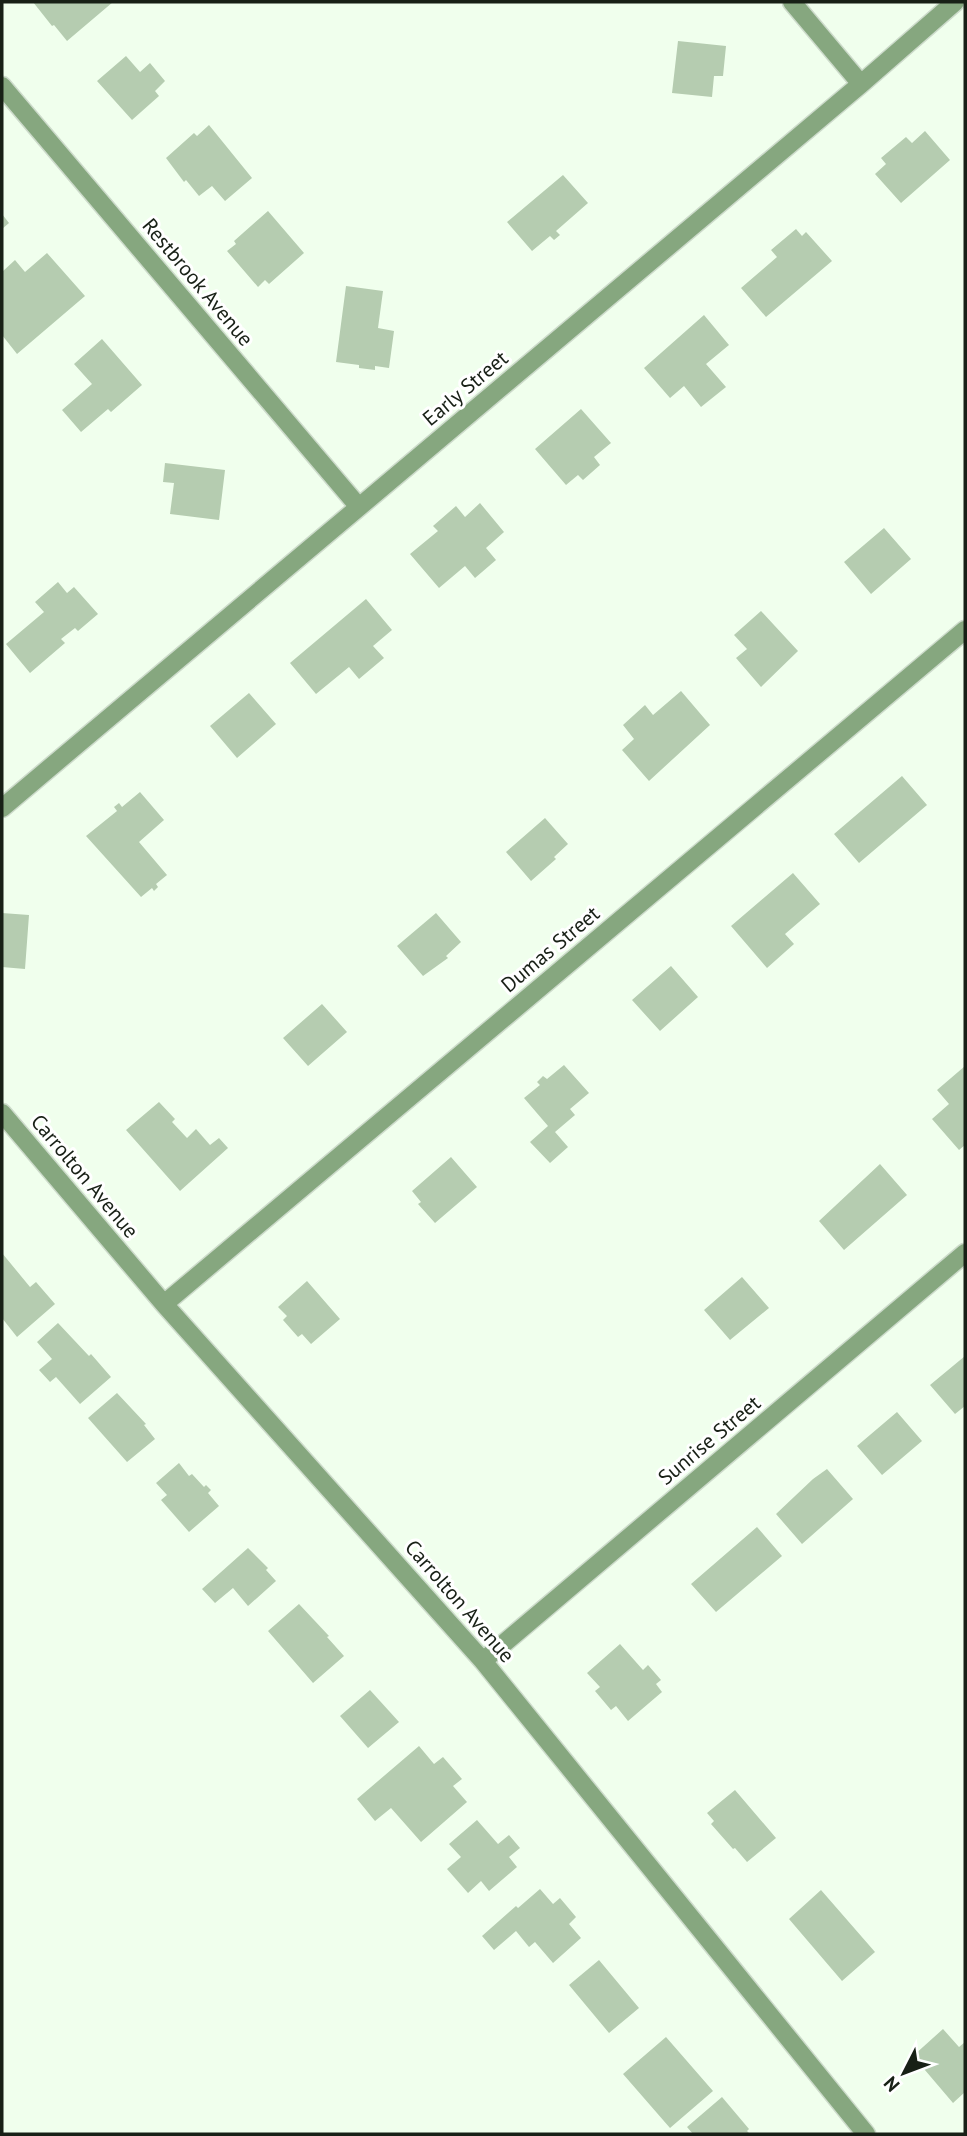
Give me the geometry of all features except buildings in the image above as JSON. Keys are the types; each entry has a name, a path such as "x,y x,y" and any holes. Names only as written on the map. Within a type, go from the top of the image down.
{"street":[{"path":"792,2 861,84"},
{"name":"Early Street","path":"2,808 956,2"},
{"name":"Restbrook Avenue","path":"2,86 359,507"},
{"name":"Dumas Street","path":"164,1304 965,630"},
{"name":"Carrolton Avenue","path":"2,1113 164,1304 483,1661 866,2134"},
{"name":"Sunrise Street","path":"483,1661 965,1253"}]}
